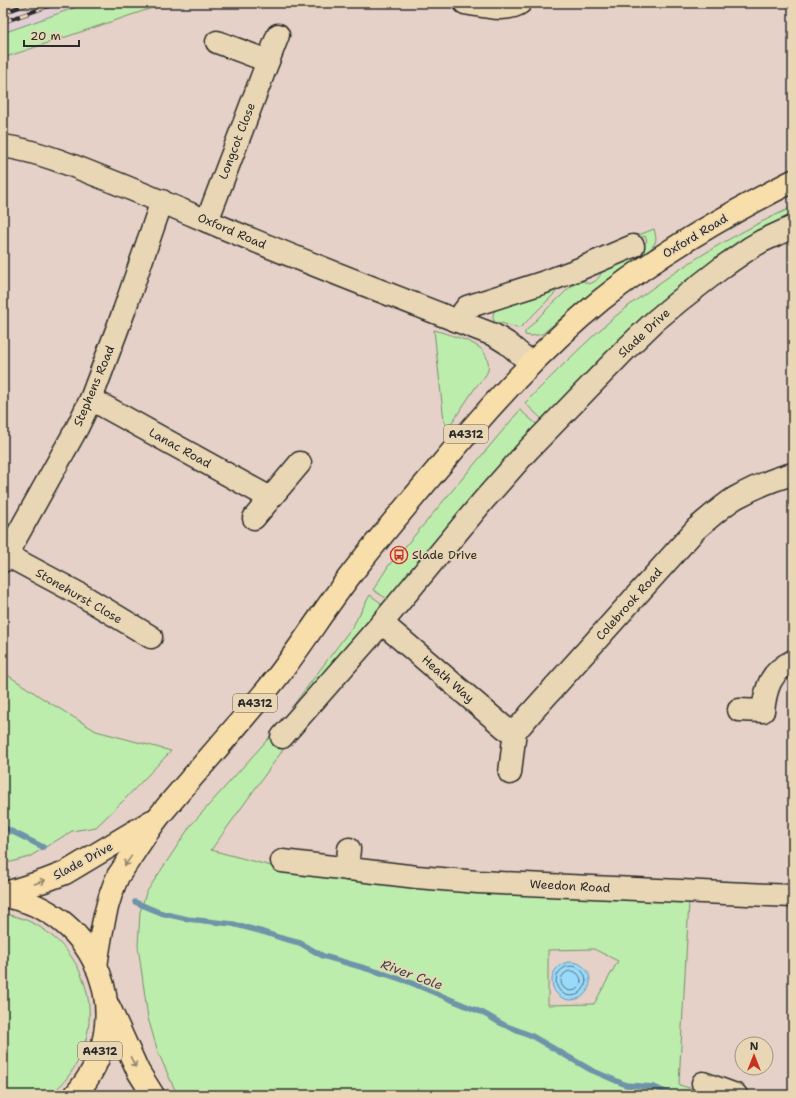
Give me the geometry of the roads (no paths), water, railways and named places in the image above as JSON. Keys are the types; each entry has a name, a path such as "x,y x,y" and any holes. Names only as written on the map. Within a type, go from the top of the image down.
{"main road":[{"name":"Oxford Road","path":"602,300 644,268 699,232 793,180"},
{"name":"Slade Drive","path":"96,966 105,915 113,886 118,876 158,818 278,675 356,567 488,410 531,363 602,300"},
{"name":"Slade Drive","path":"3,895 65,873 158,818"},
{"name":"A4312","path":"3,895 28,902 42,908 63,922 82,941 100,976 106,1001 106,1027 104,1040 89,1076 75,1095"},
{"path":"106,1001 138,1071 153,1095"}],"street":[{"path":"465,3 505,8 520,3"},
{"name":"Longcot Close","path":"207,221 278,35"},
{"path":"217,42 268,61"},
{"name":"Oxford Road","path":"3,146 46,156 162,201 323,269 494,335 507,343 531,363"},
{"name":"Stephens Road","path":"4,556 77,428 91,399 124,311 162,201"},
{"name":"Slade Drive","path":"282,738 529,449 655,321 701,284 745,252 775,235 793,227"},
{"path":"459,321 467,307 542,283 633,246"},
{"name":"Lanac Road","path":"91,399 270,498"},
{"path":"254,518 300,463"},
{"name":"Colebrook Road","path":"515,730 522,725 531,713 696,529 735,498 759,486 793,474"},
{"name":"Stonehurst Close","path":"4,556 83,596 151,637"},
{"name":"Heath Way","path":"382,622 505,728 515,730"},
{"path":"739,710 763,711 765,697 771,679 784,665 793,660"},
{"path":"510,773 515,730"},
{"name":"Weedon Road","path":"282,861 348,859 417,877 478,882 793,896"},
{"path":"703,1084 736,1095"}],"water":[{"path":"571,962 581,965 587,971 590,981 587,991 581,997 571,1000 561,997 555,991 552,981 555,971 561,965"}],"waterway":[{"name":"River Cole","path":"3,827 43,847"},
{"name":"River Cole","path":"135,902 161,913 187,919 233,924 263,932 300,943 323,956 409,982 483,1013 504,1025 530,1035 591,1070 626,1085 654,1087 672,1095"}],"railway":[{"path":"3,13 30,3"},
{"path":"3,22 57,3"}],"place":[{"name":"Slade Drive","path":"399,555"}]}
